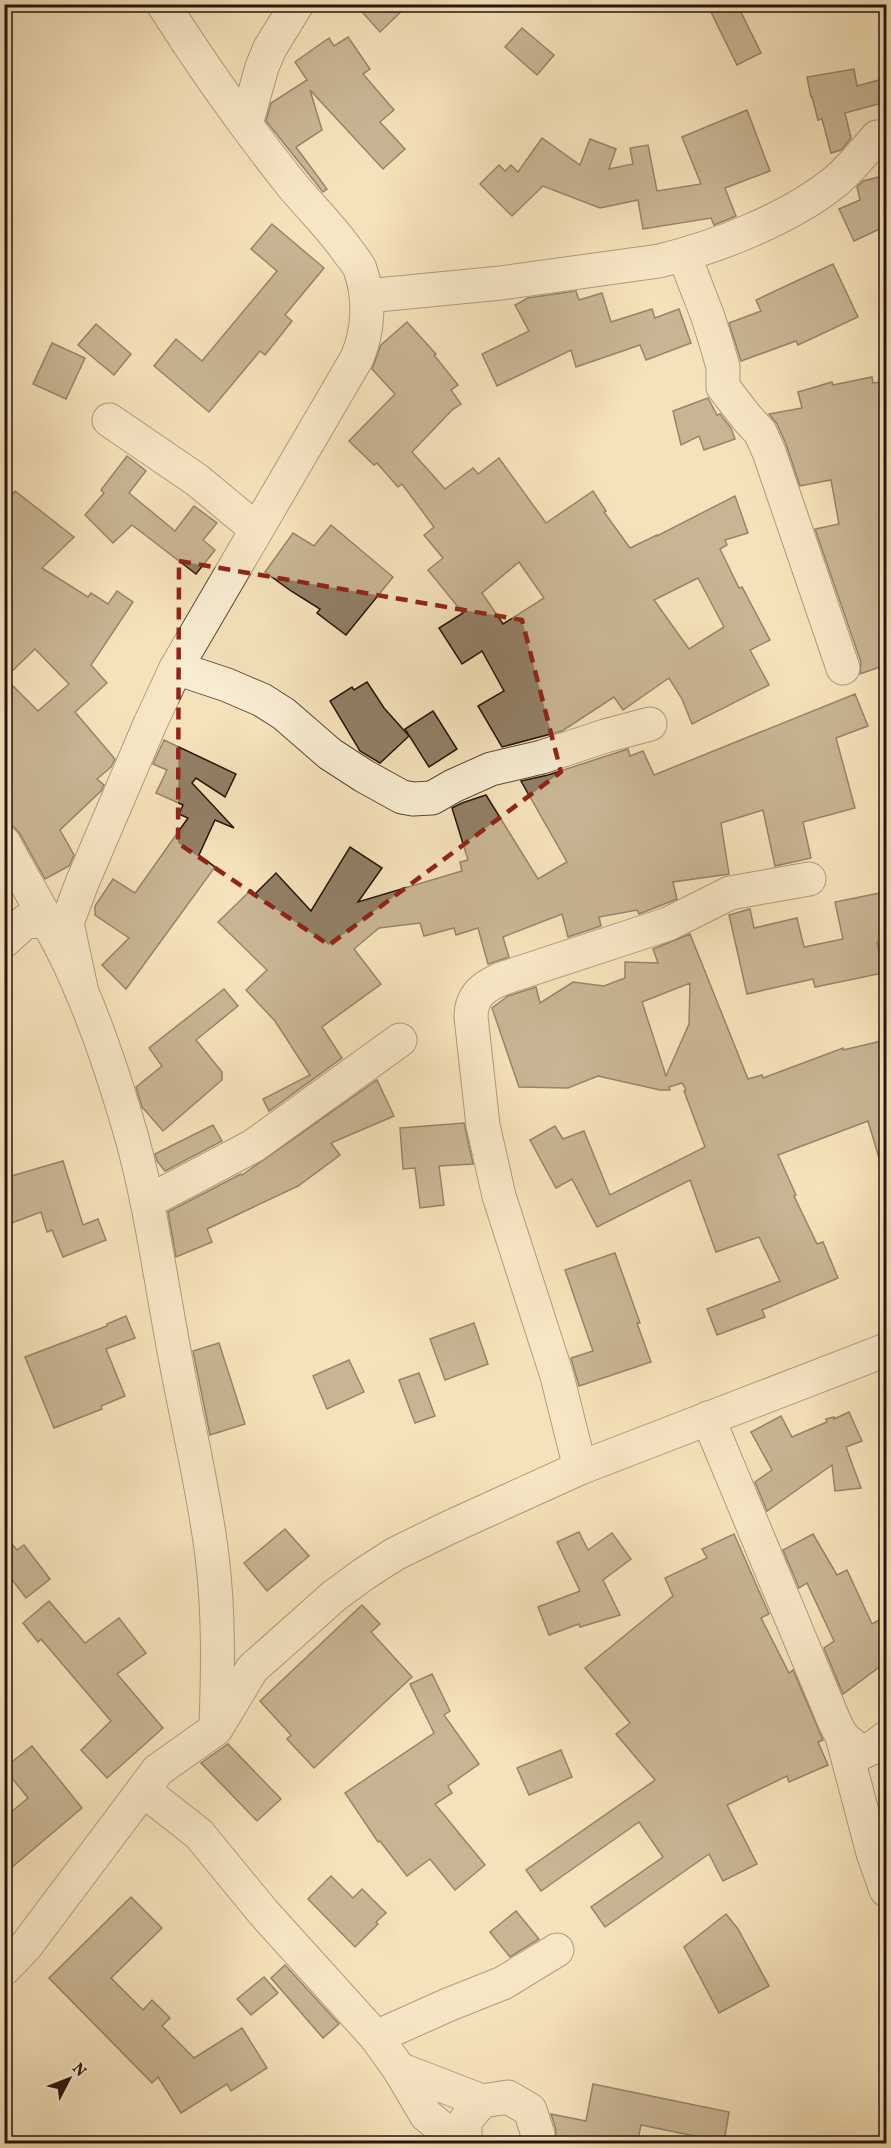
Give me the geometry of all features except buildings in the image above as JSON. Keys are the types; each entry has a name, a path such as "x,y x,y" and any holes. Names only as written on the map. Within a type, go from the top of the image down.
{"street":[{"path":"58,924 82,883 176,668 364,343 367,296 359,267 333,230 292,185 246,124 163,4"},
{"path":"246,124 262,67 270,48 297,4"},
{"path":"367,296 501,283 659,261 684,255 765,223 802,204 836,180 877,137"},
{"path":"684,255 717,346 723,367 723,387 760,432 769,452 843,668"},
{"path":"109,420 197,480 256,529"},
{"path":"176,668 227,685 262,700 284,714 330,754 364,776 402,797 413,800 432,798 491,768 542,758 605,736 650,724"},
{"path":"4,843 28,888 58,924 128,1122 147,1202 212,1556 216,1602 216,1729"},
{"path":"580,1468 557,1376 499,1196 483,1125 471,1017 472,1002 487,986 501,979 668,924 730,893 809,879"},
{"path":"4,941 26,921 58,924"},
{"path":"147,1202 253,1146 400,1040"},
{"path":"4,1969 26,1946 158,1770 216,1729 252,1669 334,1596 364,1574 395,1554 580,1468 886,1350"},
{"path":"708,1418 842,1736 873,1853 886,1890"},
{"path":"842,1736 861,1753 886,1738"},
{"path":"143,1790 200,1834 263,1911 376,2037 399,2068 426,2115 463,2144"},
{"path":"376,2037 503,1983 557,1950"},
{"path":"399,2068 482,2101 508,2097 530,2110 538,2135 535,2144"},
{"path":"463,2144 465,2121 482,2101"}],"highlighted area":[{"path":"179,561 522,620 561,772 329,945 178,843"}]}
